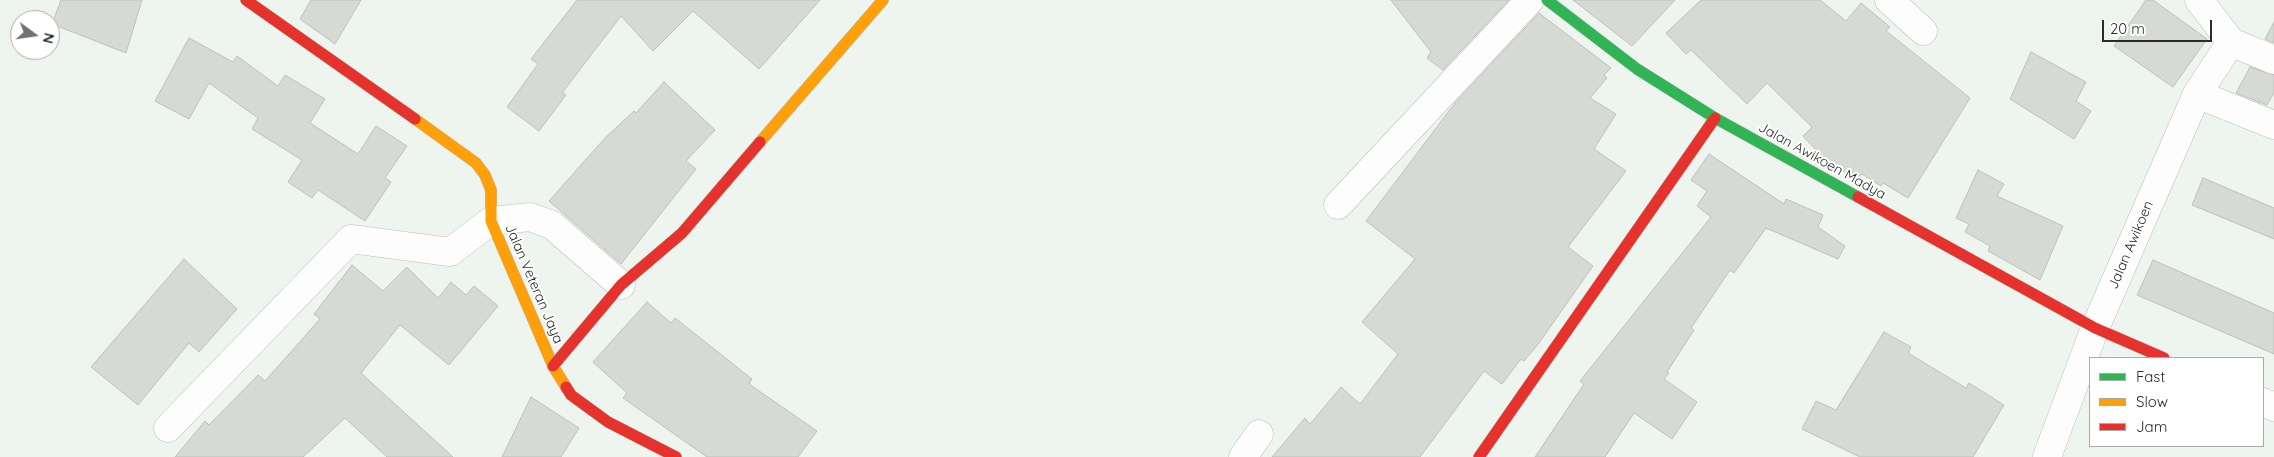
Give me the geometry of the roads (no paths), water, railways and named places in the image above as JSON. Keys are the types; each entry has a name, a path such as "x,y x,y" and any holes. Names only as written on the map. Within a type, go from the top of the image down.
{"street":[{"name":"Jalan Veteran Jaya","path":"246,0 476,163 485,175 491,190 491,221 553,366 571,395 608,422 676,457"},
{"path":"553,366 621,285 682,233 883,0"},
{"path":"1338,205 1530,0"},
{"name":"Jalan Awikoen Madya","path":"1547,0 1637,69 1715,118 2095,328 2162,357"},
{"path":"1889,0 1923,31"},
{"path":"2199,0 2231,42 2274,60"},
{"name":"Jalan Awikoen","path":"2047,457 2095,328 2197,94 2231,42"},
{"path":"2197,94 2274,125"},
{"path":"1479,457 1715,118"},
{"path":"168,428 351,239 450,252 491,221 530,217 552,225 621,285"},
{"path":"1243,457 1259,434"}]}
